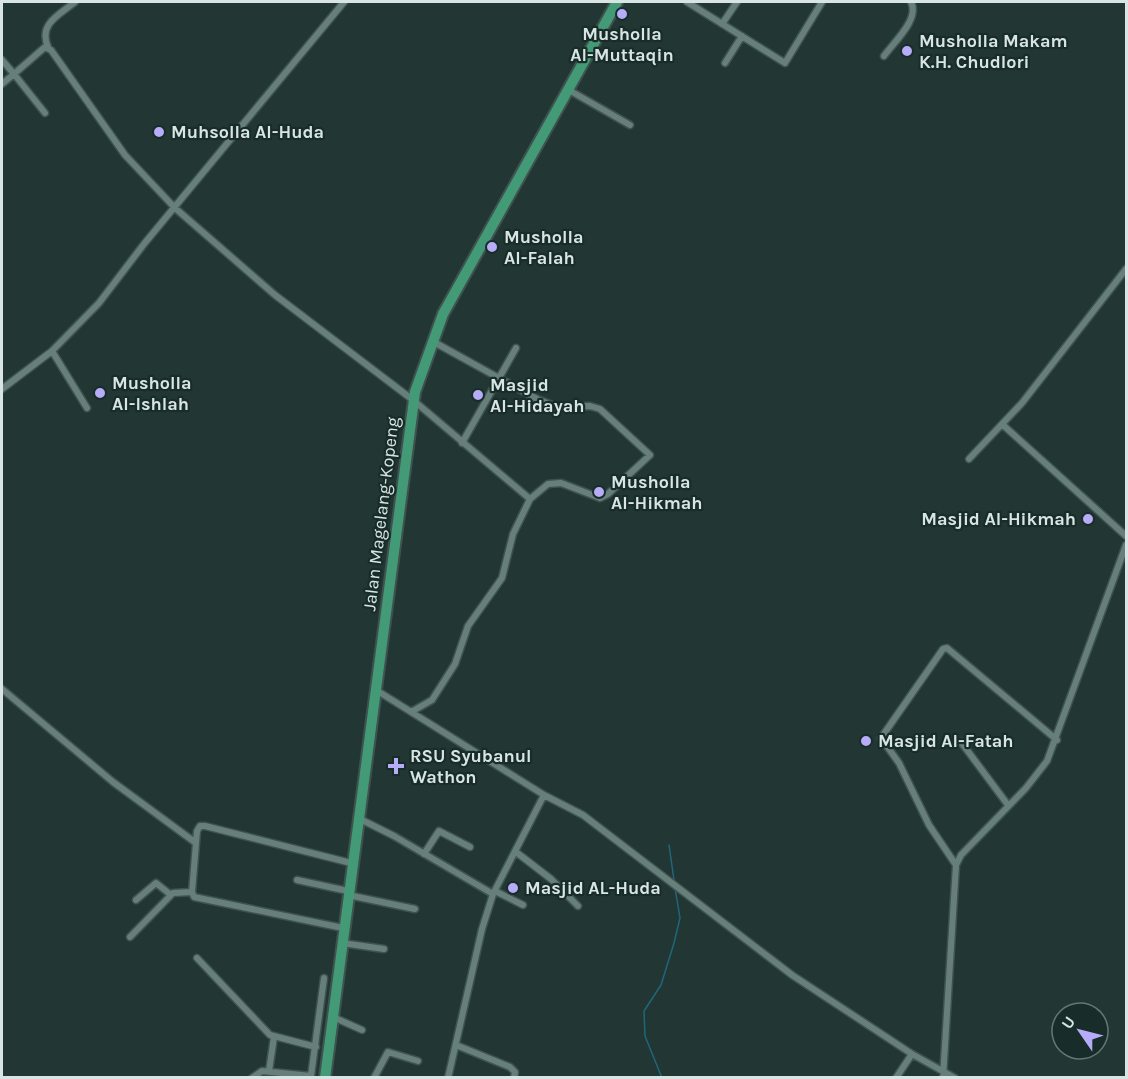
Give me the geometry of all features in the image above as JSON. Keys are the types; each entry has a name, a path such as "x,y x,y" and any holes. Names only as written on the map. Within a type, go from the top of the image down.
{"main road":[{"name":"Jalan Magelang-Kopeng","path":"325,1077 351,863 376,690 413,400 443,314 566,88 617,2"}],"street":[{"path":"75,2 45,28 43,35 48,47 125,156 175,208 275,295 413,400 530,499"},
{"path":"2,389 52,351 99,303 344,2"},
{"path":"687,2 784,63 822,2"},
{"path":"722,24 737,2"},
{"path":"884,56 912,18 914,10 911,2"},
{"path":"725,63 742,36"},
{"path":"2,84 42,48 48,47"},
{"path":"2,60 45,113"},
{"path":"566,88 630,124"},
{"path":"969,459 1003,425 1126,269"},
{"path":"411,712 432,700 455,664 468,626 502,578 513,534 530,499 548,484 561,483 600,498 608,494 650,455 600,409 590,406 557,406 432,341"},
{"path":"462,443 516,348"},
{"path":"52,351 87,408"},
{"path":"1003,425 1126,536"},
{"path":"944,1075 956,865 962,855 1039,774 1057,740 1126,545"},
{"path":"956,865 929,825 899,763 881,738 943,649 947,648 1057,740"},
{"path":"2,688 113,782 196,843"},
{"path":"376,690 544,795 583,815 792,975 944,1075 955,1077"},
{"path":"961,742 1008,805"},
{"path":"448,1077 494,893 544,795"},
{"path":"357,818 494,893 523,905"},
{"path":"343,928 198,899 192,892 198,828 205,826 351,863"},
{"path":"424,854 439,831 470,847"},
{"path":"516,852 551,879 578,906"},
{"path":"297,880 415,909"},
{"path":"136,900 156,883 171,895"},
{"path":"130,937 171,895 177,891 192,892"},
{"path":"341,943 384,949"},
{"path":"197,958 265,1032 274,1037 316,1047"},
{"path":"311,1077 324,978"},
{"path":"332,1017 362,1030"},
{"path":"269,1071 274,1037"},
{"path":"456,1045 510,1067 514,1072 514,1077"},
{"path":"374,1077 388,1052 418,1061"},
{"path":"896,1077 912,1054"},
{"path":"252,1077 258,1071 269,1071 325,1077"}],"waterway":[{"path":"669,845 674,880"},
{"path":"662,1078 645,1036 644,1011 661,985 674,943 680,918 675,888"}],"place":[{"name":"Musholla Al-Muttaqin","path":"622,14"},
{"name":"Musholla Makam K.H. Chudlori","path":"907,51"},
{"name":"Muhsolla Al-Huda","path":"159,132"},
{"name":"Musholla Al-Falah","path":"492,247"},
{"name":"Musholla Al-Ishlah","path":"100,393"},
{"name":"Masjid Al-Hidayah","path":"478,395"},
{"name":"Musholla Al-Hikmah","path":"599,492"},
{"name":"Masjid Al-Hikmah","path":"1088,519"},
{"name":"Masjid Al-Fatah","path":"866,741"},
{"name":"RSU Syubanul Wathon","path":"396,766"},
{"name":"Masjid AL-Huda","path":"513,888"}]}
